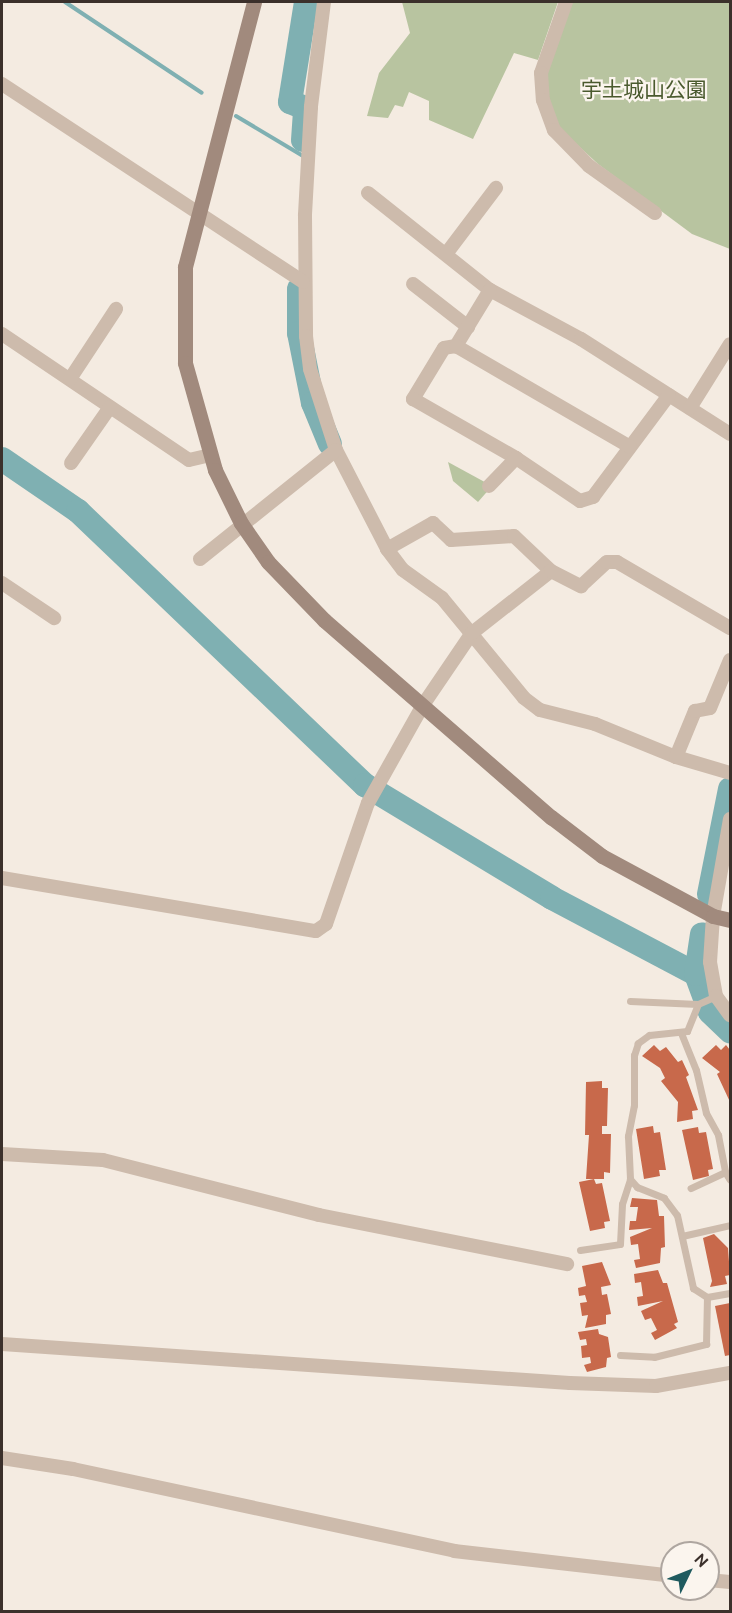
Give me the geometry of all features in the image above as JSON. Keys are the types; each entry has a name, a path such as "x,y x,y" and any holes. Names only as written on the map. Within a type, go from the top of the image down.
{"street":[{"path":"254,2 185,267 185,363 210,455 241,523 268,562 303,599 551,817 602,856 713,916 730,920"},
{"path":"324,2 311,107 303,282 310,369 336,450 387,549 403,570 442,598 524,698 540,710 595,724 676,757 730,773"},
{"path":"566,2 541,73 543,100 554,130 589,166 655,213"},
{"path":"2,84 303,282"},
{"path":"446,254 496,188"},
{"path":"368,193 490,290 581,339 730,434"},
{"path":"413,284 468,327"},
{"path":"456,346 490,290"},
{"path":"70,379 116,309"},
{"path":"2,334 189,460 210,455"},
{"path":"690,408 730,344"},
{"path":"630,447 456,346 444,348 413,399 516,458 580,501 593,497 669,395"},
{"path":"71,463 110,407"},
{"path":"200,559 241,523 336,450"},
{"path":"489,486 516,458"},
{"path":"387,549 433,524 451,540 514,536 551,571 580,586 607,562 617,562 730,628"},
{"path":"2,878 316,931 326,924 369,802 423,705 472,633 551,571"},
{"path":"2,583 54,618"},
{"path":"676,757 695,711 710,708 730,660"},
{"path":"730,822 713,916 710,962 714,997 730,1015"},
{"path":"2,1154 103,1160 319,1215 567,1264"},
{"path":"2,1344 570,1383 656,1386 730,1373"},
{"path":"2,1458 73,1469 454,1551 660,1575"}],"lane":[{"path":"630,1000 700,1003 714,997"},
{"path":"580,1250 620,1244 622,1203 630,1179 628,1136 634,1105 634,1054 638,1043 649,1035 681,1033 687,1030 700,1003"},
{"path":"681,1033 696,1070 706,1113 718,1135 725,1172 730,1180"},
{"path":"691,1188 725,1172"},
{"path":"630,1179 638,1187 664,1198 677,1215 693,1288 707,1297 730,1293"},
{"path":"682,1236 730,1225"},
{"path":"620,1355 654,1357 706,1344 707,1297"}],"green space":[{"path":"402,2 558,2 538,60 514,53 473,139 429,120 429,101 409,92 403,107 395,105 388,118 367,116 379,73 410,33"},
{"name":"宇土城山公園","path":"568,2 730,2 730,249 692,234 598,164 558,127 548,97 548,64"},
{"path":"448,462 492,486 478,502 453,481"}],"building":[{"path":"654,1045 660,1051 666,1047 678,1062 682,1060 689,1075 686,1077 698,1110 692,1111 693,1119 677,1122 678,1102 661,1081 665,1078 660,1068 642,1056"},
{"path":"716,1045 721,1050 726,1045 730,1050 730,1102 717,1074 720,1072 702,1058"},
{"path":"602,1081 602,1088 608,1088 607,1126 602,1126 602,1134 611,1134 610,1173 604,1172 604,1179 586,1179 589,1135 585,1135 586,1082"},
{"path":"653,1126 654,1133 660,1132 666,1170 659,1170 660,1176 644,1179 636,1129"},
{"path":"698,1127 699,1133 706,1132 713,1169 708,1170 709,1176 693,1180 682,1130"},
{"path":"594,1179 596,1184 602,1183 610,1221 604,1222 605,1228 590,1231 579,1182"},
{"path":"632,1198 657,1200 659,1216 664,1216 665,1247 661,1248 660,1263 636,1268 634,1260 640,1259 638,1244 631,1245 630,1237 652,1228 629,1230 630,1221 636,1221 638,1207 630,1207"},
{"path":"714,1234 728,1248 730,1275 725,1276 727,1284 710,1287 712,1281 703,1238"},
{"path":"602,1262 611,1285 601,1287 602,1295 607,1294 611,1314 606,1315 606,1324 585,1328 588,1315 582,1316 580,1303 587,1302 585,1295 579,1296 578,1288 586,1286 582,1266"},
{"path":"658,1270 663,1283 667,1283 678,1322 674,1324 677,1328 655,1340 651,1333 657,1330 651,1318 645,1320 641,1311 663,1301 638,1306 637,1297 643,1296 641,1282 635,1283 634,1274"},
{"path":"730,1303 730,1355 725,1356 715,1306"},
{"path":"598,1329 599,1334 608,1337 611,1357 607,1358 606,1367 587,1372 584,1365 591,1363 590,1357 582,1358 581,1346 587,1345 586,1339 580,1340 578,1332"}],"waterway":[{"path":"65,2 202,93"},
{"path":"303,140 305,108 290,102 306,2"},
{"path":"236,116 303,156"},
{"path":"299,289 299,333 313,403 330,444"},
{"path":"2,459 78,511 365,785 552,898 696,974 710,1012 730,1031"},
{"path":"709,894 730,789"},
{"path":"696,974 702,934"}]}
